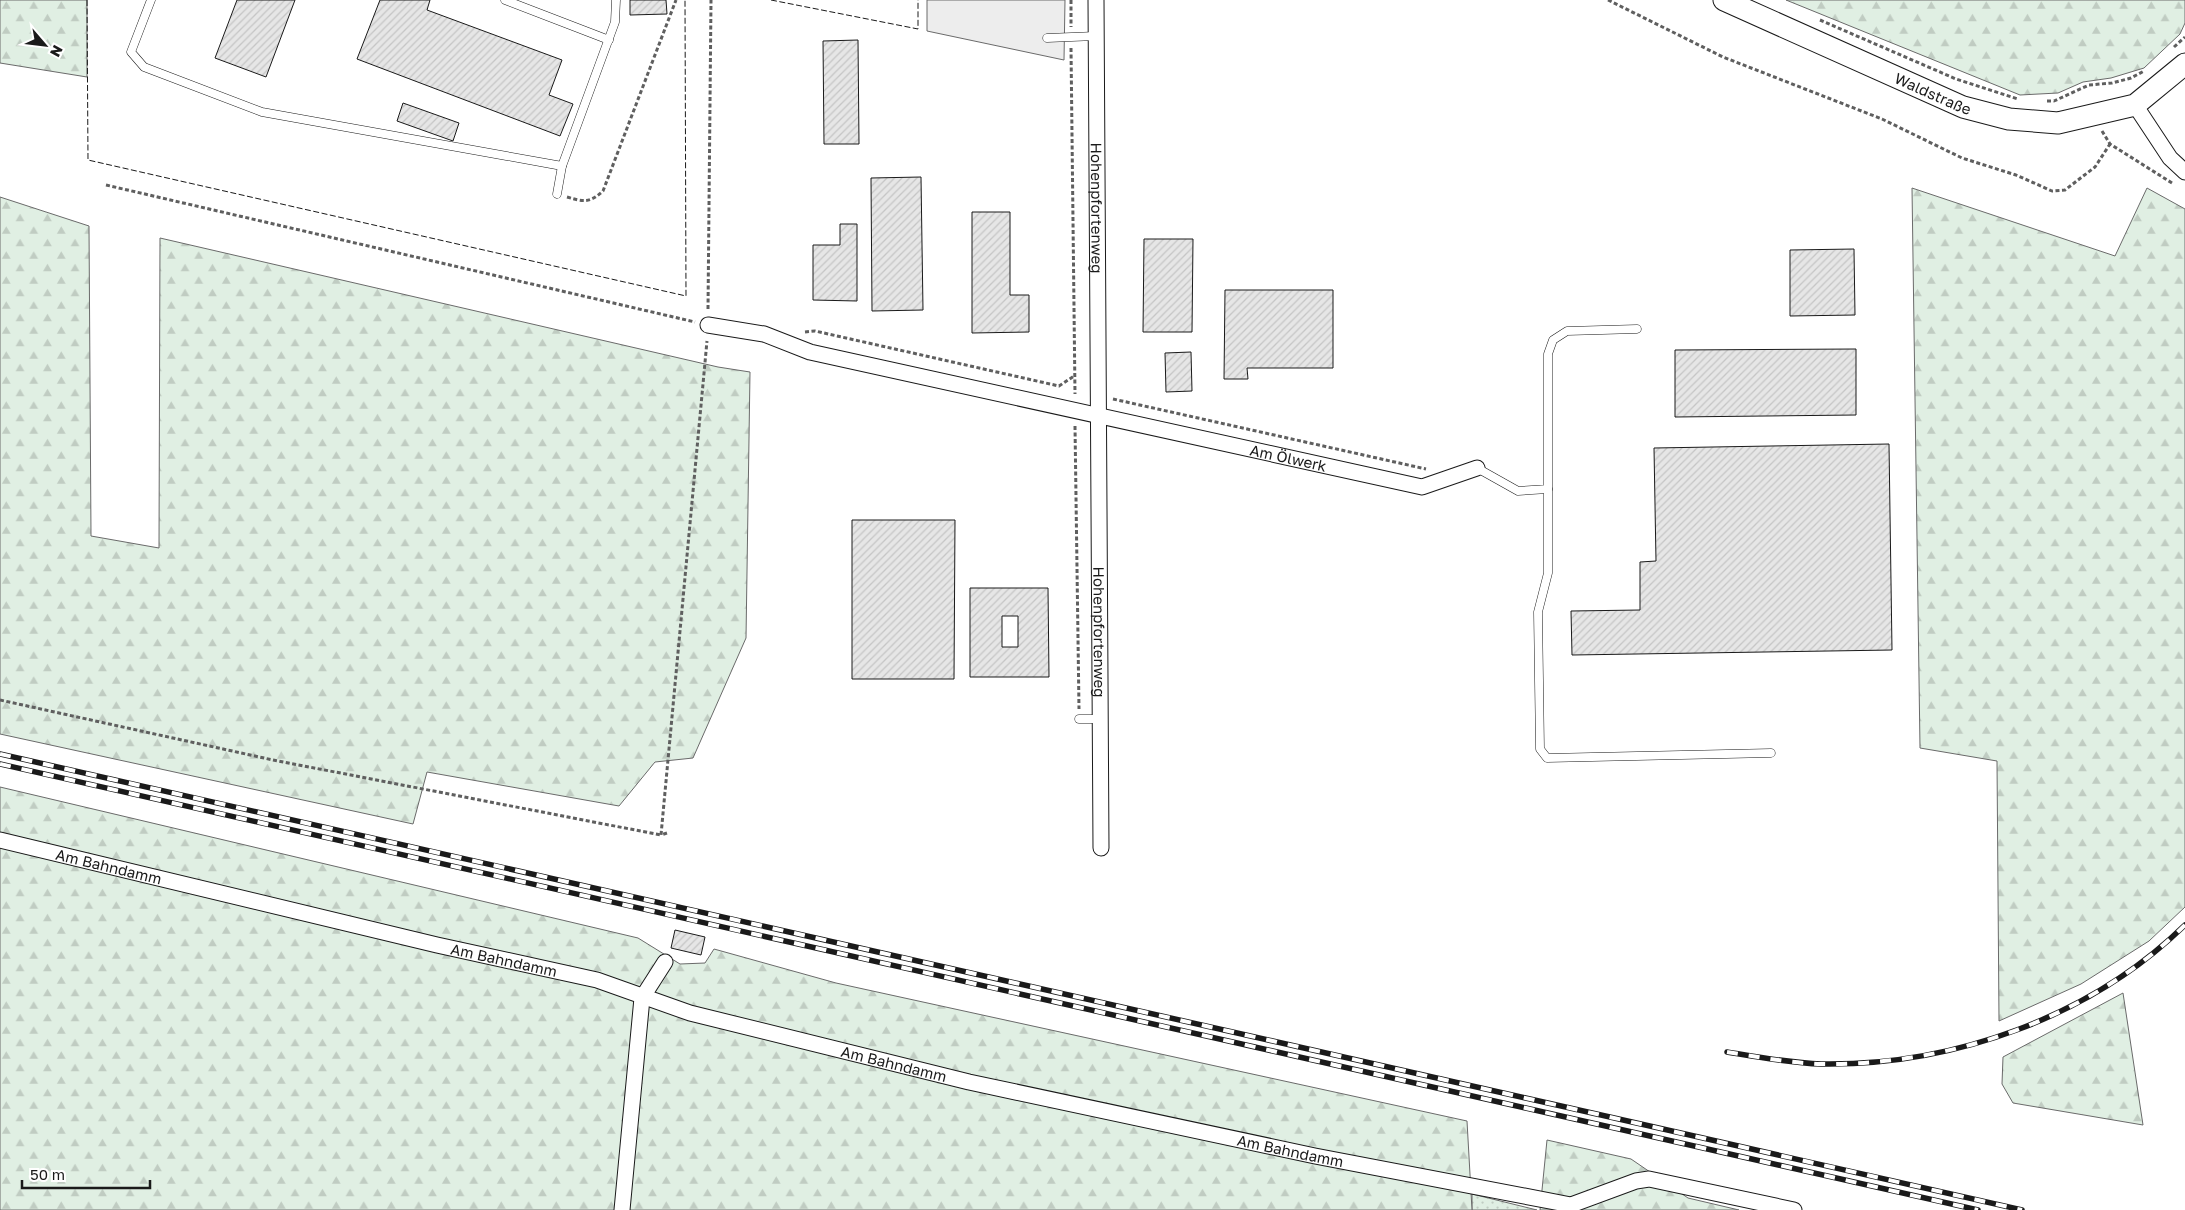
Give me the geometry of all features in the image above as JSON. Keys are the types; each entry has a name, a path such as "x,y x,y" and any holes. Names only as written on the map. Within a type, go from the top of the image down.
{"street":[{"name":"Hohenpfortenweg","path":"1096,0 1101,848"},
{"name":"Waldstraße","path":"1724,0 1963,107 2009,119 2058,123 2096,114 2143,99"},
{"path":"2177,59 2143,99 2170,158 2185,172"},
{"path":"708,325 764,334 810,352 1098,416"},
{"name":"Am Ölwerk","path":"1098,416 1422,487 1477,468"},
{"name":"Am Bahndamm","path":"0,840 436,945 597,980 642,998 690,1013 969,1082 1315,1156 1590,1210"},
{"path":"622,1210 642,998 665,962"},
{"path":"1571,1205 1636,1181 1650,1179 1794,1210"}],"lane":[{"path":"151,0 131,52 144,67 262,112 562,166"},
{"path":"505,0 609,40"},
{"path":"557,194 562,166 616,22 616,0"},
{"path":"1047,38 1096,36"},
{"path":"1637,329 1567,331 1553,340 1548,354 1548,573 1538,612 1540,749 1547,758 1771,753"},
{"path":"1477,468 1518,491 1548,489"},
{"path":"1079,719 1100,720"}],"path":[{"path":"557,194 579,201 593,200 603,191 676,0"},
{"path":"661,835 708,325 711,0"},
{"path":"1071,0 1079,719"},
{"path":"1608,0 1724,57 1882,119 1962,158 2016,175 2052,191 2064,190 2095,167 2110,144"},
{"path":"1819,20 1956,79 2026,100"},
{"path":"2177,59 2185,37"},
{"path":"2042,102 2054,101 2089,85 2112,83 2131,78 2149,69"},
{"path":"2089,85 2096,114 2103,133 2110,144 2177,186"},
{"path":"106,185 708,325"},
{"path":"798,332 815,331 1059,386 1075,376"},
{"path":"1099,396 1428,469"},
{"path":"0,700 273,760 661,835 667,833"}],"green space":[{"path":"0,0 87,0 87,77 0,63"},
{"path":"1786,0 2185,0 2185,23 2180,34 2144,68 2111,78 2083,82 2058,93 2020,95"},
{"path":"1912,188 2115,256 2147,188 2185,209 2185,907 2149,941 2081,984 1999,1021 1997,761 1920,748"},
{"path":"0,197 89,226 91,536 159,548 160,238 718,367 750,372 746,638 693,758 655,762 619,806 427,772 413,824 0,734"},
{"path":"0,787 638,938 680,964 705,963 714,949 836,983 1467,1121 1472,1210 0,1210"},
{"path":"2123,993 2143,1125 2013,1103 2002,1084 2003,1057"},
{"path":"1547,1140 1631,1159 1688,1198 1739,1210 1540,1210"},
{"path":"1472,1194 1537,1210 1472,1210"}],"shaded area":[{"path":"927,0 1065,0 1064,60 927,31"}],"building":[{"path":"237,0 295,0 266,77 215,58"},
{"path":"380,0 430,0 427,10 562,60 549,95 573,104 560,136 357,59"},
{"path":"630,0 666,0 667,14 630,15"},
{"path":"858,40 859,144 824,144 823,41"},
{"path":"403,103 459,123 453,141 397,121"},
{"path":"921,177 923,310 872,311 871,178"},
{"path":"972,212 1010,212 1010,295 1029,295 1029,332 972,333"},
{"path":"840,224 857,224 857,301 813,300 813,245 840,245"},
{"path":"1144,239 1193,239 1192,332 1143,332"},
{"path":"1854,249 1855,315 1790,316 1790,250"},
{"path":"1225,290 1333,290 1333,368 1247,368 1248,379 1224,379"},
{"path":"1856,349 1856,415 1675,417 1675,350"},
{"path":"1191,352 1192,391 1166,392 1165,353"},
{"path":"1889,444 1892,650 1572,655 1571,611 1640,610 1640,562 1656,561 1654,448"},
{"path":"852,520 955,520 954,679 852,679"},
{"path":"970,588 1048,588 1049,677 970,677","holes":["1002,616 1018,616 1018,647 1002,647"]},
{"path":"675,930 705,937 701,955 671,948"}],"railway":[{"path":"0,754 2022,1210"},
{"path":"0,764 1978,1210"},
{"path":"1727,1052 1821,1064 1871,1062 1920,1056 1969,1045 2017,1030 2063,1010 2107,986 2148,957 2185,925"}],"fence":[{"path":"87,0 88,160 686,296 685,0"},
{"path":"771,0 918,29 918,0"}]}
